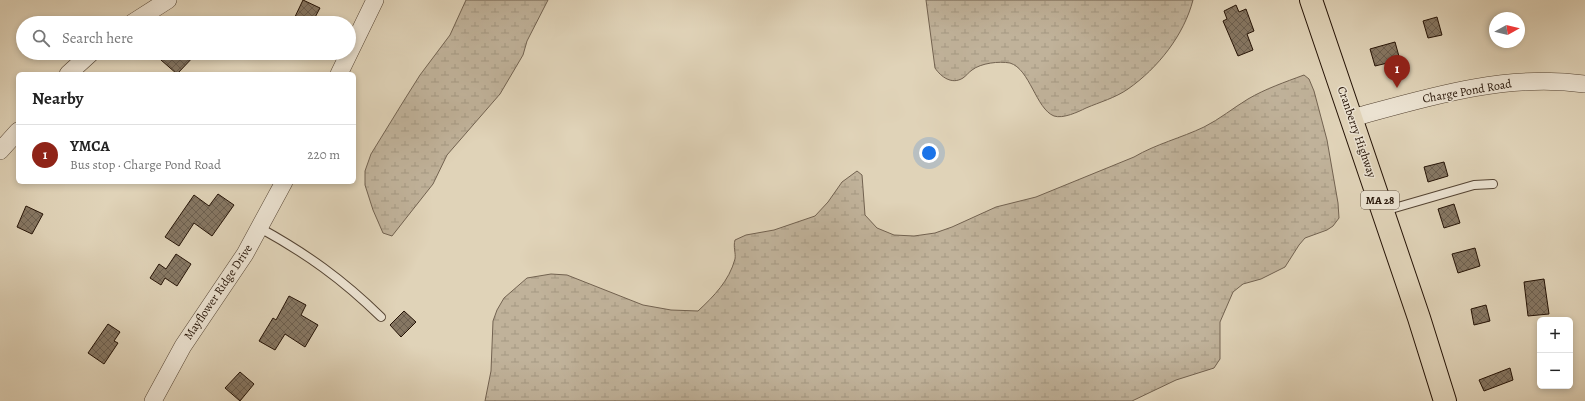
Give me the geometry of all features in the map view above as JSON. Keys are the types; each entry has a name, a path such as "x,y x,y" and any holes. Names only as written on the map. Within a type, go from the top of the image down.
{"main road":[{"name":"Cranberry Highway","path":"1311,0 1384,211 1445,401"}],"street":[{"path":"143,16 168,0"},
{"path":"356,39 375,0"},
{"path":"70,72 83,60"},
{"path":"340,72 346,60"},
{"name":"Charge Pond Road","path":"1352,118 1431,97 1491,85 1540,81 1585,84"},
{"path":"0,151 16,133"},
{"name":"Mayflower Ridge Drive","path":"153,401 183,346 235,270 260,228 283,184"}],"lane":[{"path":"1384,211 1474,184 1493,184"},
{"path":"260,228 323,266 347,285 381,316"}],"green space":[{"path":"466,0 548,0 527,41 523,55 500,94 447,155 433,184 392,236 383,233 373,210 365,185 365,171 371,154 420,75 450,35"},
{"path":"926,0 1193,0 1183,26 1168,50 1150,71 1139,81 1113,97 1070,115 1058,117 1048,112 1042,106 1023,73 1010,63 996,62 985,64 972,70 963,78 955,81 947,79 940,74 935,68"},
{"path":"1304,75 1309,79 1314,91 1327,140 1338,203 1339,218 1333,226 1327,230 1305,238 1285,267 1261,279 1243,284 1233,292 1220,322 1220,359 1214,368 1176,380 1132,401 485,401 491,371 493,321 504,298 527,278 551,274 567,275 643,305 671,310 698,311 715,294 729,274 735,259 735,240 746,235 774,230 815,216 828,202 842,182 857,171 862,175 865,215 877,228 894,235 914,236 935,233 996,207 1036,197 1195,131 1216,121 1242,102 1255,95"}],"building":[{"path":"303,0 320,8 316,16 295,16"},
{"path":"1236,5 1239,12 1246,9 1254,31 1247,34 1253,50 1238,56 1223,21 1227,19 1224,11"},
{"path":"1437,17 1442,35 1428,38 1423,21"},
{"path":"1395,42 1400,60 1375,66 1370,49"},
{"path":"161,60 190,60 179,72 175,72"},
{"path":"1444,162 1448,176 1428,182 1424,167"},
{"path":"218,194 234,205 212,236 194,223 179,246 165,237 194,195 209,206"},
{"path":"1454,204 1460,223 1444,228 1438,209"},
{"path":"26,206 43,214 32,234 17,227"},
{"path":"1475,248 1480,266 1458,273 1452,254"},
{"path":"176,254 191,264 177,286 165,278 161,285 150,278 159,264 166,269"},
{"path":"1544,279 1549,314 1528,316 1524,282"},
{"path":"289,296 306,305 301,315 318,325 305,347 285,334 275,350 259,341 273,318 276,320"},
{"path":"1486,305 1490,321 1474,325 1471,309"},
{"path":"404,311 416,322 401,337 390,325"},
{"path":"108,324 120,332 114,341 118,343 104,364 88,353"},
{"path":"1510,368 1513,380 1484,391 1479,380"},
{"path":"240,372 254,384 240,401 225,388"}],"place":[{"name":"YMCA","path":"1397,88"}]}
